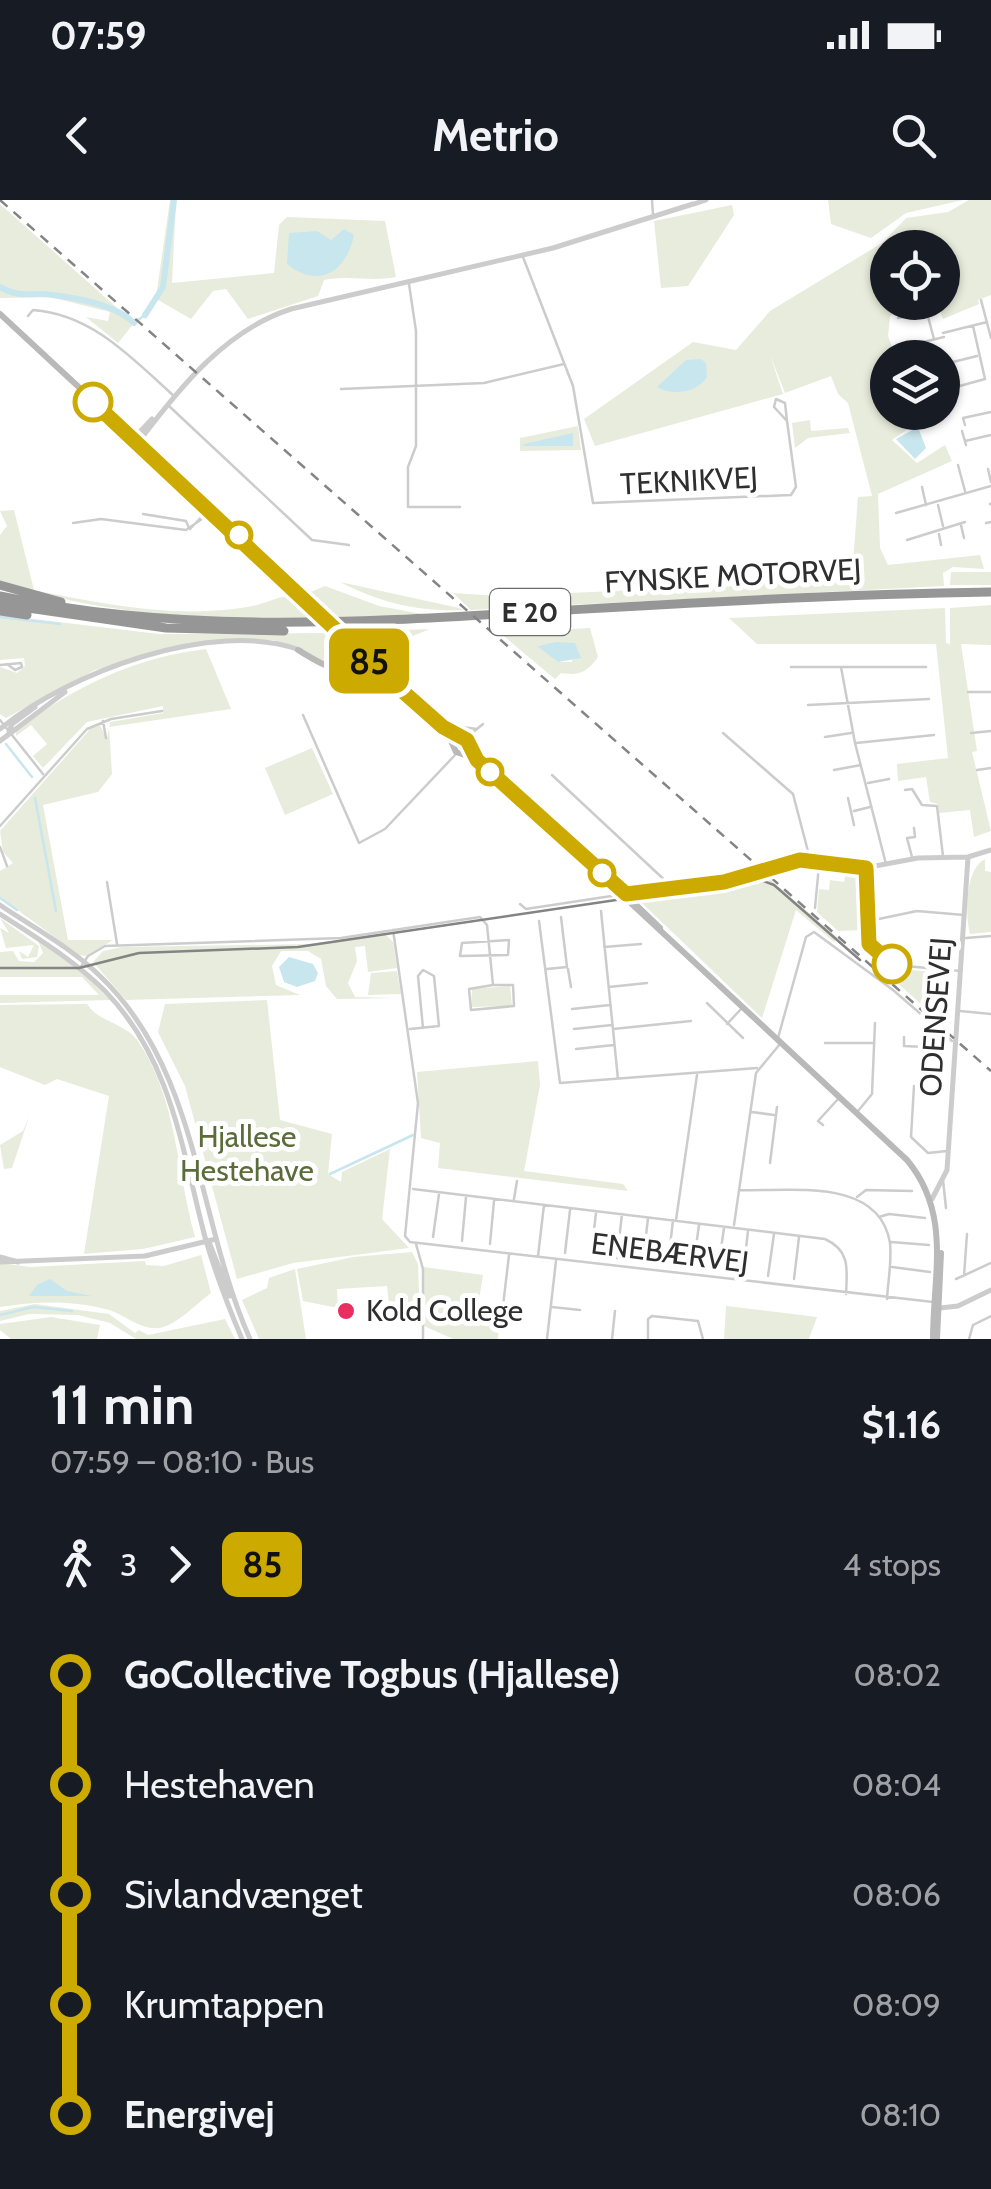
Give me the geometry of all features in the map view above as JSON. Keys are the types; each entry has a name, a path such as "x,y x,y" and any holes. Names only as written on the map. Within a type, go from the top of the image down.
{"highway":[{"path":"0,585 116,616"},
{"name":"FYNSKE MOTORVEJ","path":"0,596 116,616 302,625 846,595 991,595"},
{"name":"FYNSKE MOTORVEJ","path":"0,607 166,628 311,630 991,595"}],"main road":[{"path":"0,314 370,659"},
{"path":"84,391 136,439"},
{"path":"351,641 358,651 407,688 461,745 908,1160 932,1199 939,1237 936,1305"},
{"path":"298,650 334,670 352,669 370,659"},
{"path":"936,1339 939,1237"}],"street":[{"path":"652,200 653,216"},
{"path":"136,439 224,345 259,321 523,256 706,200"},
{"name":"TEKNIKVEJ","path":"523,256 565,363 580,417 593,504 791,495 796,487 787,422"},
{"path":"408,282 416,331 416,446 408,467 408,507 460,507"},
{"path":"981,300 991,336"},
{"path":"28,316 34,310 84,321 175,397"},
{"path":"932,332 973,326 988,318"},
{"path":"929,320 934,340 944,337 943,333"},
{"path":"960,387 985,379 973,326"},
{"path":"960,361 980,356"},
{"path":"341,389 501,381 565,363"},
{"path":"165,408 312,540 349,544"},
{"path":"965,425 963,418 991,412"},
{"path":"962,431 965,443 991,436"},
{"path":"958,465 966,492"},
{"path":"896,513 991,484 988,469"},
{"path":"922,487 926,506"},
{"path":"937,503 944,527"},
{"path":"73,523 101,518 190,529 210,511"},
{"path":"143,514 186,521 190,529"},
{"path":"907,540 962,522 964,538"},
{"path":"938,533 941,544"},
{"path":"1,730 40,701 76,684 129,662 190,647 262,642 298,650 332,666 347,667 370,659"},
{"path":"332,666 353,663 358,651"},
{"path":"0,665 7,664"},
{"path":"790,667 926,668"},
{"path":"841,667 854,744 886,865"},
{"path":"1,730 10,732 76,684"},
{"path":"407,688 454,726 477,730"},
{"path":"968,692 991,692"},
{"path":"808,705 929,699"},
{"path":"10,732 12,724 40,701"},
{"path":"0,826 87,729 103,721 162,711"},
{"path":"303,715 358,843 385,830 483,724"},
{"path":"103,721 106,738"},
{"path":"1,730 10,732 44,775"},
{"path":"971,733 991,730"},
{"path":"723,733 793,794 810,860"},
{"path":"824,737 852,733"},
{"path":"854,744 934,735"},
{"path":"834,770 861,766"},
{"path":"977,770 991,768"},
{"path":"552,774 671,890"},
{"path":"866,784 890,779"},
{"path":"905,790 912,788 922,804 937,806 944,857"},
{"path":"848,798 854,825"},
{"path":"851,812 872,807"},
{"path":"535,813 543,810 620,883 622,892"},
{"path":"0,815 5,820"},
{"path":"912,859 907,838 915,839 914,828"},
{"path":"0,847 7,866"},
{"path":"520,904 526,909 622,892 671,890 810,860 866,868 912,859 968,857 991,850"},
{"name":"ODENSEVEJ","path":"932,1199 949,1151 966,938 968,857"},
{"path":"816,908 820,862"},
{"path":"866,868 869,944 894,965 962,971"},
{"path":"107,882 117,945"},
{"path":"0,905 83,964 130,1009 165,1065 184,1116 216,1239 250,1339"},
{"path":"601,911 618,1080"},
{"path":"868,920 916,911 966,915"},
{"path":"0,914 83,964 132,1022 158,1068 178,1120 206,1242 242,1339"},
{"path":"561,916 571,987"},
{"path":"83,964 94,952 117,945 309,941 473,917 486,920 493,986"},
{"path":"539,921 560,1083 757,1068"},
{"path":"393,930 418,1103 405,1236 416,1242 423,1269 423,1339"},
{"path":"734,1228 757,1068 780,1041 811,932 956,1045"},
{"path":"966,938 991,936"},
{"path":"489,941 510,942 510,954 464,959 460,947 489,941"},
{"path":"604,947 642,944"},
{"path":"545,969 567,967"},
{"path":"408,1030 439,1026 433,973 423,970 418,976 423,1028"},
{"path":"608,987 647,984"},
{"path":"513,985 514,1006 471,1010 469,989 493,986 513,985"},
{"path":"707,1003 743,1038"},
{"path":"572,1009 610,1005"},
{"path":"727,1024 744,1007"},
{"path":"960,1011 991,1014"},
{"path":"904,1038 904,1046 925,1047 928,1020"},
{"path":"574,1029 691,1021"},
{"path":"857,1112 872,1094 875,1024"},
{"path":"924,1073 926,1057 943,1033"},
{"path":"825,1043 874,1043"},
{"path":"576,1049 614,1045"},
{"path":"668,1264 697,1073"},
{"path":"916,1090 912,1137 928,1153 949,1151"},
{"path":"823,1126 818,1121 840,1097"},
{"path":"770,1163 777,1108"},
{"path":"750,1112 776,1115"},
{"path":"926,1186 942,1178"},
{"name":"ODENSEVEJ","path":"942,1178 946,1208"},
{"path":"514,1202 516,1181"},
{"path":"411,1189 825,1239 841,1249 848,1266 846,1294"},
{"path":"740,1190 834,1192 856,1198 879,1218 890,1242 888,1299"},
{"path":"856,1198 866,1190 912,1191"},
{"path":"433,1237 439,1192"},
{"path":"462,1241 466,1196"},
{"path":"490,1244 494,1199"},
{"path":"538,1257 544,1205"},
{"path":"565,1253 570,1208"},
{"path":"591,1256 596,1212"},
{"path":"618,1258 622,1214"},
{"path":"879,1218 889,1214 925,1218"},
{"path":"643,1261 648,1217"},
{"path":"693,1268 699,1224"},
{"path":"718,1270 724,1226"},
{"path":"743,1274 748,1230"},
{"path":"768,1276 774,1232"},
{"path":"964,1276 966,1234"},
{"path":"794,1279 800,1236"},
{"path":"0,1259 21,1263 145,1256 216,1239"},
{"path":"206,1242 212,1244 250,1339"},
{"name":"ENEBÆRVEJ","path":"416,1242 936,1305"},
{"path":"890,1242 929,1245"},
{"path":"502,1322 510,1254"},
{"path":"547,1339 556,1259"},
{"path":"956,1279 991,1263"},
{"path":"890,1267 930,1272"},
{"path":"936,1305 963,1303 991,1290"},
{"path":"551,1306 580,1310"},
{"path":"612,1339 615,1311"},
{"path":"648,1339 648,1319 652,1316 698,1322 703,1339"},
{"path":"969,1339 973,1325 991,1316"}],"green space":[{"path":"170,200 176,200 172,283 274,273 279,225 287,217 385,221 396,277 324,280 318,296 248,319 226,289 213,291 191,319 158,300 146,319 142,314 156,297"},
{"path":"828,200 963,200 906,213 882,230 870,230 870,238 831,224"},
{"path":"969,200 991,200 991,295 960,312 960,230 894,230 906,218 948,212"},
{"path":"0,204 134,323 118,343 86,317 108,321 110,312 50,297 0,298"},
{"path":"732,205 734,215 688,286 661,288 654,221"},
{"path":"870,250 870,320 890,320 890,340 870,340 870,430 906,430 892,440 917,463 945,445 952,461 878,494 880,548 888,565 980,555 984,569 953,567 943,573 944,586 471,610 453,593 499,596 736,586 753,579 852,576 858,497 872,496 848,403 838,394 831,376 785,393 770,355 783,394 595,446 584,419 693,342 736,350 770,311"},
{"path":"810,420 811,431 848,428 850,433 808,438 795,448 792,423"},
{"path":"578,426 581,450 520,451 520,438"},
{"path":"14,510 34,590 167,611 247,607 292,595 321,621 199,617 118,609 39,593 0,581 0,535 7,526 0,511"},
{"path":"951,572 991,572 991,585 950,585"},
{"path":"340,582 459,608 464,610 400,605"},
{"path":"325,586 379,606 427,615 336,621 308,593"},
{"path":"991,605 991,645 961,644 977,751 972,752 991,831 974,837 970,810 939,813 938,804 930,802 926,777 898,781 897,764 948,758 936,644 757,644 729,618 945,608 946,643 950,644 950,608"},
{"path":"0,615 159,634 332,633 356,653 348,662 325,661 273,640 199,643 95,670 6,718 0,714 0,667 17,673 25,666 24,658 0,660"},
{"path":"590,628 598,657 583,672 561,673 555,679 500,633","holes":["575,643 572,662 558,662 538,645"]},
{"path":"430,629 375,651 350,632"},
{"path":"206,649 231,709 109,727 110,722 163,713 163,706 87,722 43,768 33,756 47,744 31,725 16,736 16,730 38,714 106,676 154,659"},
{"path":"100,725 107,739 109,727 112,774 98,792 43,805 68,940 113,940 86,956 79,955 0,897 0,871 13,863 3,852 0,831 91,728"},
{"path":"312,748 333,794 285,815 265,768"},
{"path":"985,859 985,871 991,872 991,932 970,934 970,882 978,864"},
{"path":"846,872 863,875 865,930 838,931 817,912 819,889 829,890 830,880 844,882"},
{"path":"765,875 838,938 834,942 796,910 762,1018 642,903 680,895 645,895 753,877 755,882 717,889 759,884 757,877"},
{"path":"0,918 39,946 37,957 22,959 19,951 28,957 34,945 6,948 0,928 9,933"},
{"path":"384,933 393,942 397,968 368,972 365,946 355,947 357,961 348,983 355,997 398,998 337,999 326,986 321,959 308,951 281,951 272,966 276,985 300,995 126,1000 93,962 103,951 122,947 310,944"},
{"path":"38,941 81,971 110,1000 0,1003 0,995 99,995 82,977 0,977 0,952 13,951 19,961 34,962 43,953"},
{"path":"890,968 942,973 940,1001 930,1001 929,1011 886,973"},
{"path":"397,971 401,994 368,995 371,973"},
{"path":"510,986 512,1006 471,1007 472,989"},
{"name":"Hjallese Hestehave","path":"267,1000 280,1120 332,1134 328,1174 341,1182 342,1172 390,1149 382,1219 409,1248 293,1263 237,1279 185,1086 158,1032 165,1004"},
{"path":"87,1004 98,1015 132,1034 150,1062 168,1109 195,1237 143,1249 84,1254 109,1096 57,1079 45,1085 0,1067 0,1005"},
{"path":"538,1061 540,1085 524,1171 623,1184 628,1191 438,1168 440,1143 421,1138 417,1072"},
{"path":"29,1117 12,1168 4,1169 0,1145 23,1131"},
{"path":"412,1252 418,1264 420,1317 390,1314 387,1286 337,1289 338,1308 303,1301 297,1269 353,1257"},
{"path":"201,1255 211,1293 180,1318 160,1328 82,1304 0,1307 0,1263 31,1267 145,1261 146,1265 164,1266"},
{"path":"424,1267 483,1275 476,1318 499,1322 498,1339 453,1339 424,1326"},
{"path":"295,1269 306,1339 259,1339 242,1300 267,1288 269,1278"},
{"path":"35,1304 109,1314 135,1333 139,1330 148,1335 225,1319 235,1339 136,1339 110,1323 78,1315 29,1314 0,1321 0,1311"},
{"path":"726,1306 817,1317 809,1339 724,1339"},
{"path":"51,1317 100,1325 97,1339 11,1339 0,1330 0,1324"}],"water":[{"path":"344,229 354,235 350,248 330,273 310,276 287,264 289,233 317,231 331,240"},
{"path":"701,359 706,363 707,377 697,387 677,392 657,387 686,360"},
{"path":"919,430 926,448 915,459 896,439"},
{"path":"573,433 573,446 523,446 524,444"},
{"path":"575,643 581,658 558,662 537,646"},
{"path":"289,957 313,964 318,973 315,981 297,987 284,982 279,967"},
{"path":"50,1279 67,1291 92,1296 29,1296 37,1285"}],"waterway":[{"path":"145,315 163,287 174,200"},
{"path":"0,287 15,293 96,303 134,323"},
{"path":"134,323 145,315"},
{"path":"0,617 60,624"},
{"path":"6,744 32,777"},
{"path":"35,798 56,911"},
{"path":"0,898 17,910"},
{"path":"330,1174 413,1135"},
{"path":"0,1315 33,1307 72,1311"}],"tram line":[{"path":"0,968 79,968 139,953 298,947 758,879 774,885 860,960"}],"railway":[{"path":"0,200 991,1071"}],"bus line":[{"name":"85","path":"93,402 382,673 443,727 467,740 477,760 626,894 724,882 800,860 866,868 869,944 892,964"}],"place":[{"name":"Kold College","path":"346,1311"}]}
